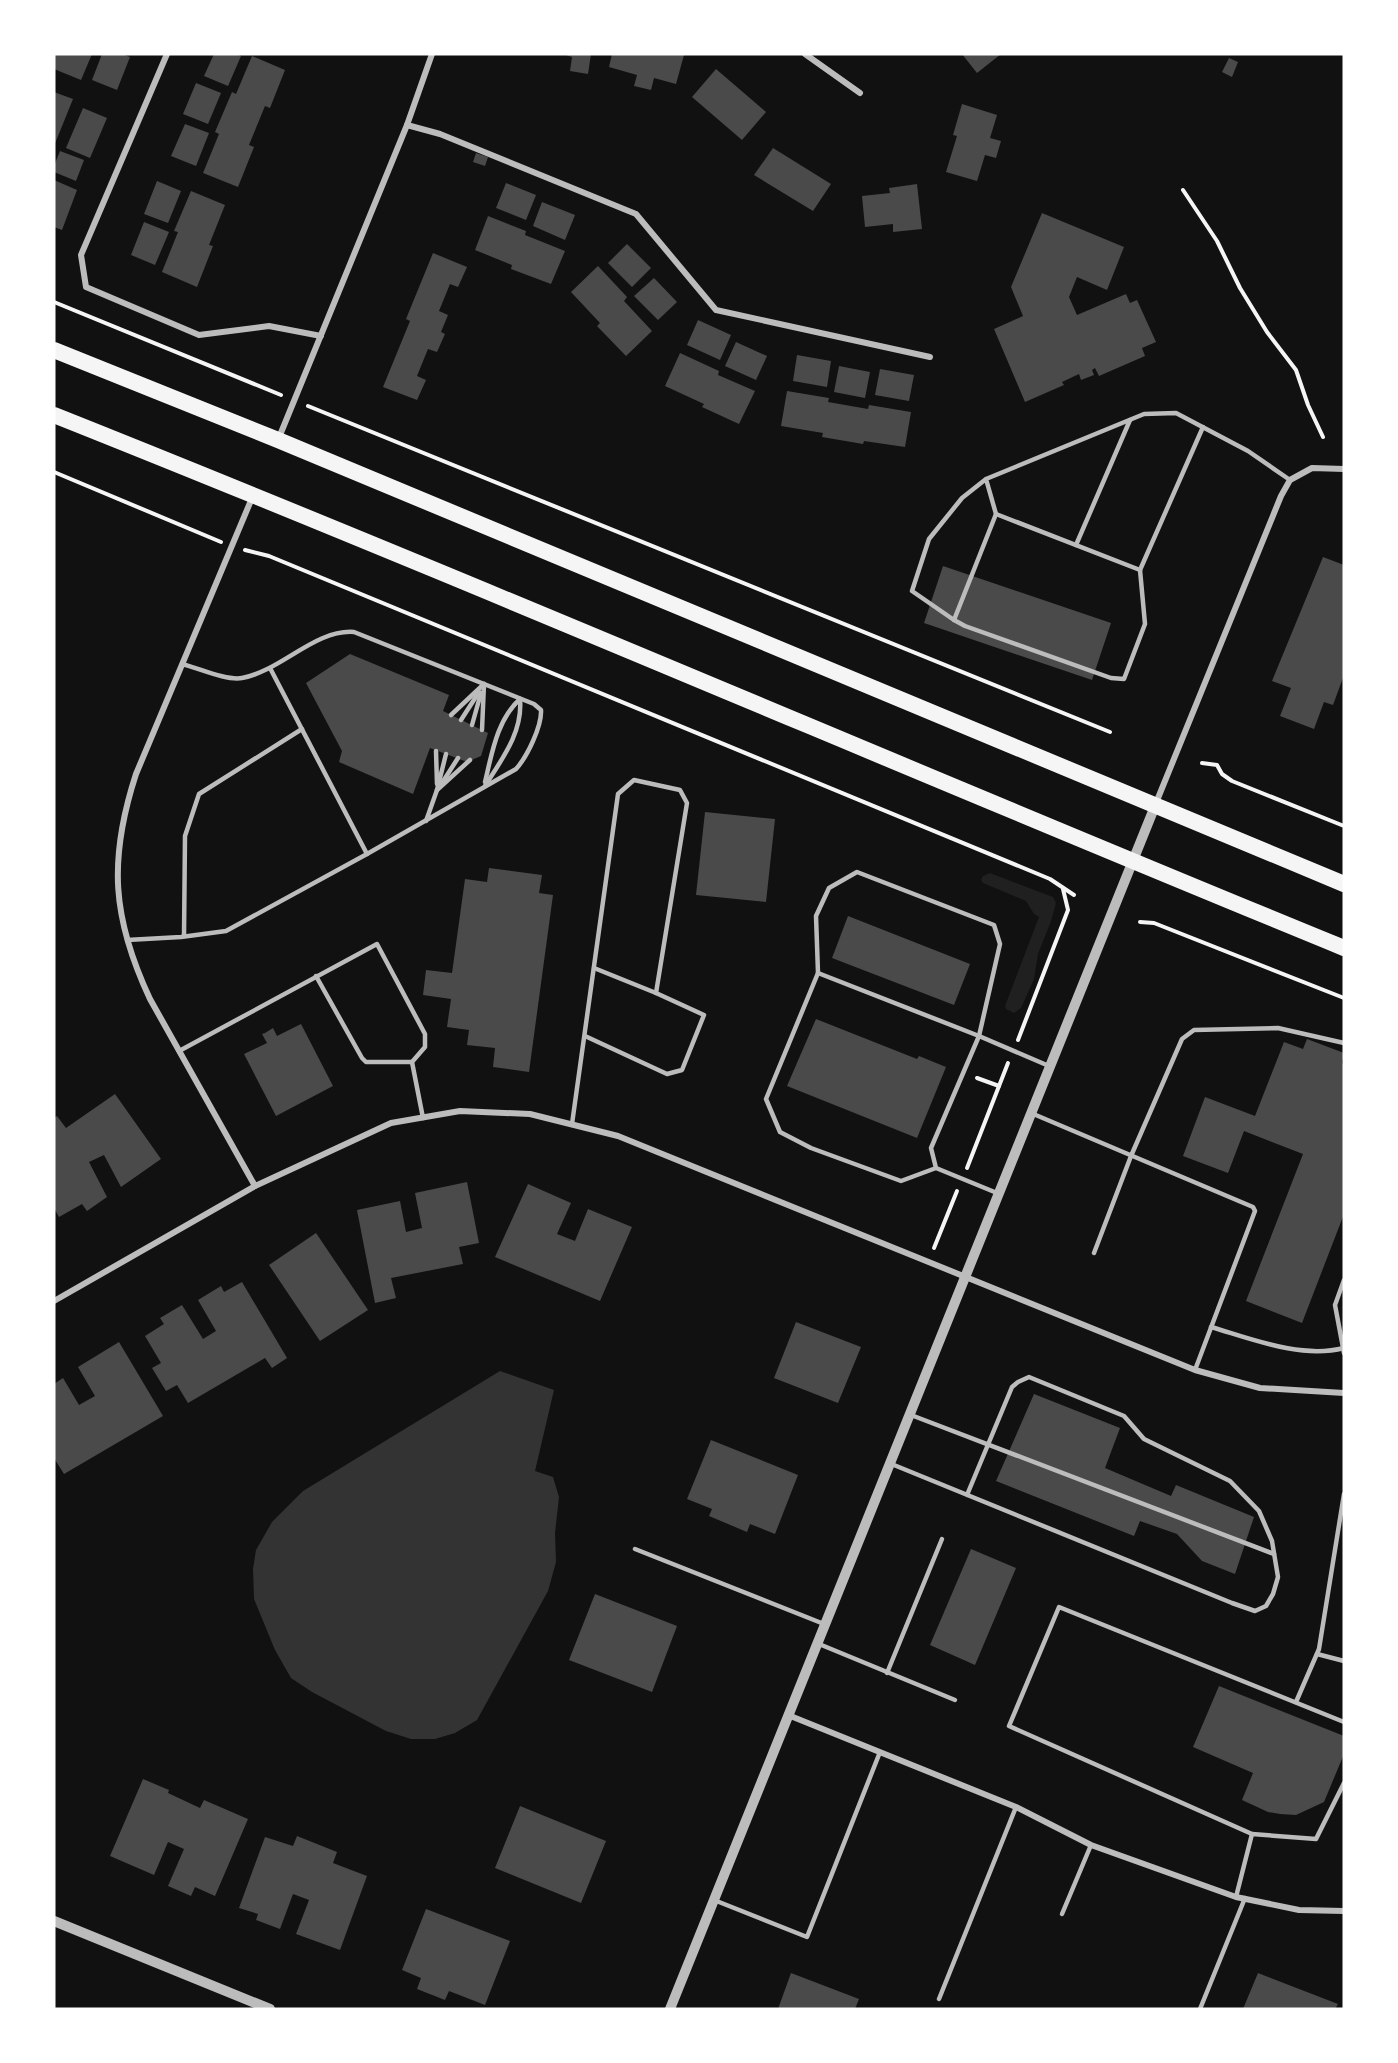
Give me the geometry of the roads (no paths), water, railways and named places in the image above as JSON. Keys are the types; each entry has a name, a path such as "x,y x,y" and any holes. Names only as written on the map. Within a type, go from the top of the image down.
{"highway":[{"path":"54,350 278,440 1344,884"},
{"path":"54,415 254,495 1132,862 1344,948"}],"street":[{"path":"167,54 81,255 86,287 199,335 270,326 321,336"},
{"path":"278,440 407,125 432,54"},
{"path":"805,54 860,93"},
{"path":"407,125 440,134 636,214 716,310 930,357"},
{"path":"670,2009 997,1193 1278,502 1290,480 1312,468 1344,469"},
{"path":"254,495 136,774 121,830 117,888 127,940 150,999 181,1050 255,1186"},
{"path":"54,1301 255,1186 390,1123 460,1111 530,1114 618,1136 1195,1370 1260,1388 1344,1393"},
{"path":"788,1715 1016,1808 1091,1845 1236,1897 1299,1910 1344,1911"},
{"path":"54,1921 270,2009"}],"lane":[{"path":"1203,427 1140,570 1145,624 1124,679 1111,678 964,626 912,591 929,539 962,498 986,479 1144,414 1176,413 1203,427 1248,452 1290,480"},
{"path":"1076,545 1130,420"},
{"path":"954,620 996,514 986,479"},
{"path":"996,514 1140,570"},
{"path":"127,940 226,930 367,854 516,769 524,760 542,718 541,710 534,704 354,632 343,631 329,635 270,668 243,678 234,678 182,664"},
{"path":"270,668 367,854"},
{"path":"451,715 484,684"},
{"path":"461,720 484,684"},
{"path":"472,725 484,684"},
{"path":"482,730 484,684"},
{"path":"483,788 493,744 508,710 520,699"},
{"path":"483,788 508,750 521,714 520,699"},
{"path":"184,936 185,836 199,794 302,729"},
{"path":"436,750 437,790"},
{"path":"426,821 446,754"},
{"path":"437,790 458,758"},
{"path":"437,790 470,760"},
{"path":"572,1124 618,794 634,780 680,790 687,803 656,993"},
{"path":"936,1168 932,1148 979,1036 1000,944 994,925 857,872 829,888 816,916 818,973 766,1099 780,1132 811,1148 901,1181 936,1168 997,1193"},
{"path":"181,1050 316,976 377,944 425,1035 425,1047 412,1062 366,1062 316,976"},
{"path":"585,1036 668,1074 682,1070 704,1015 594,968"},
{"path":"818,973 1049,1066"},
{"path":"1094,1253 1131,1156 1182,1039 1194,1030 1278,1028 1344,1043"},
{"path":"412,1062 423,1118"},
{"path":"1031,1113 1253,1207 1255,1211 1195,1370"},
{"path":"1211,1327 1279,1347 1344,1350 1335,1305 1344,1280"},
{"path":"889,1463 967,1495 1255,1611 1266,1606 1273,1594 1278,1577 1272,1541 1259,1510 1230,1481 1144,1439 1124,1416 1029,1377 1012,1387 967,1495"},
{"path":"908,1414 1274,1554"},
{"path":"1296,1702 1317,1654 1344,1494"},
{"path":"887,1672 942,1539"},
{"path":"635,1549 824,1624"},
{"path":"1344,1722 1059,1607 1010,1726 1252,1834 1316,1839 1344,1783"},
{"path":"816,1643 955,1700"},
{"path":"1317,1654 1344,1661"},
{"path":"714,1900 807,1937 880,1752"},
{"path":"939,1999 1016,1808"},
{"path":"1236,1897 1252,1834"},
{"path":"1062,1914 1091,1845"},
{"path":"1200,2009 1245,1898"}]}
